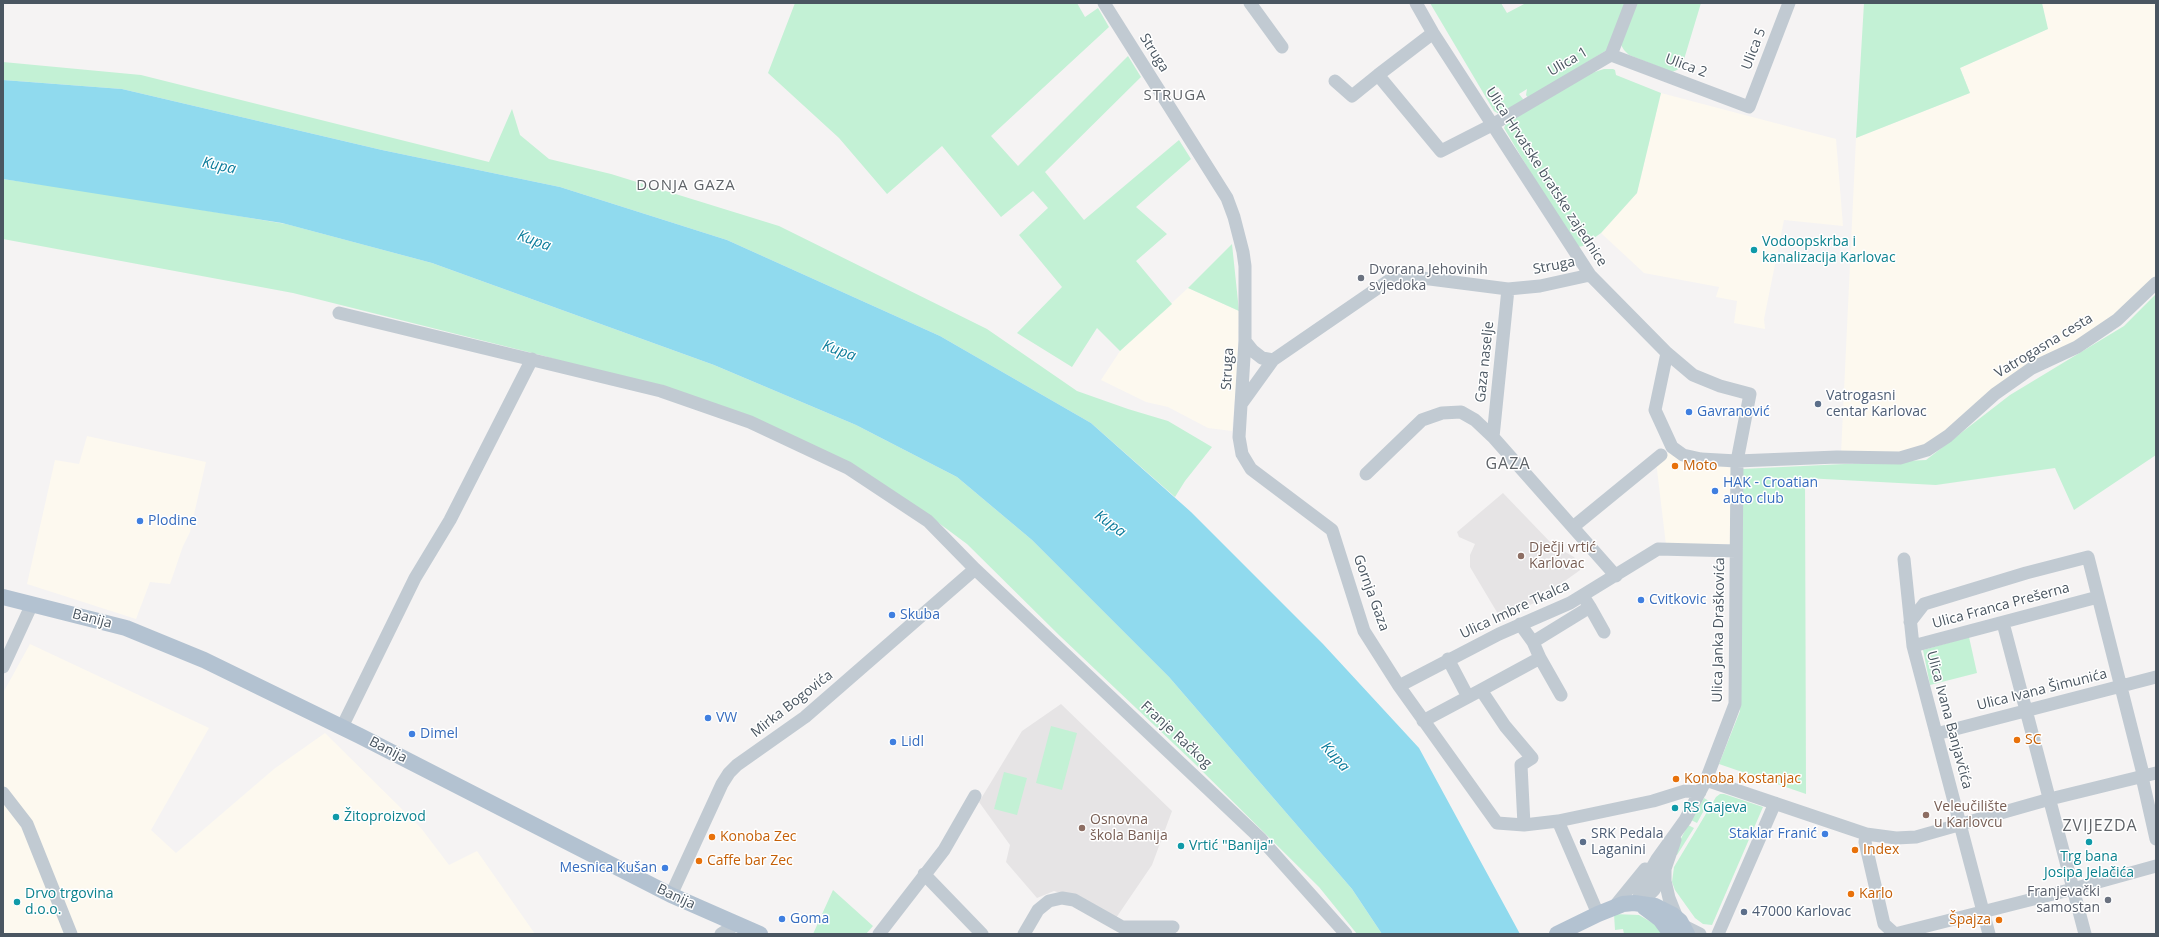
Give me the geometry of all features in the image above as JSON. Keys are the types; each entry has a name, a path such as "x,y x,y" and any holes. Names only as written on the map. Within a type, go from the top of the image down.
{"main road":[{"name":"Banija","path":"3,597 126,628 204,660 342,727 670,895 760,934"},
{"path":"1556,934 1614,907 1628,903 1662,909 1680,928"}],"street":[{"name":"Struga","path":"1104,3 1227,198 1244,252 1245,341 1242,403"},
{"path":"1250,3 1282,47"},
{"name":"Ulica Hrvatske bratske zajednice","path":"1416,3 1433,33 1590,275 1667,353 1693,375 1720,386 1750,394 1737,461"},
{"name":"Ulica 1","path":"1378,75 1441,152 1492,125 1611,56 1631,3"},
{"name":"Ulica 5","path":"1749,107 1789,3"},
{"path":"1335,81 1352,96 1433,33"},
{"name":"Ulica 2","path":"1611,56 1749,107"},
{"name":"Struga","path":"1242,403 1273,360 1388,281 1422,278 1508,289 1540,286 1590,275"},
{"name":"Vatrogasna cesta","path":"1667,353 1655,410 1672,447 1683,455 1701,459 1737,461 1837,457 1900,458 1927,450 1948,436 1995,394 2032,368 2077,347 2117,320 2156,282"},
{"name":"Gaza naselje","path":"1493,437 1508,289"},
{"name":"Franje Račkog","path":"339,313 532,359 668,394 750,422 848,468 928,521 975,568 1261,839 1346,934"},
{"path":"1245,341 1253,351 1262,358 1273,360"},
{"path":"342,727 415,578 450,520 532,359"},
{"name":"Gornja Gaza","path":"1242,403 1239,437 1242,454 1251,468 1332,530 1364,631 1399,686 1497,823 1524,825"},
{"name":"Gaza naselje","path":"1366,474 1422,420 1442,413 1461,412 1475,420 1493,437 1616,576"},
{"path":"1573,527 1661,455"},
{"name":"Ulica Janka Draškovića","path":"1677,833 1706,780 1735,704 1737,461"},
{"name":"Ulica Imbre Tkalca","path":"1399,686 1520,624 1570,603 1658,549 1736,551"},
{"path":"1910,622 1924,604 2026,573 2088,557 2122,686 2142,770 2142,777 2156,839"},
{"name":"Ulica Ivana Banjavčića","path":"1904,558 1913,646 1990,934"},
{"name":"Mirka Bogovića","path":"670,895 722,784 729,773 737,765 805,717 975,568"},
{"path":"1583,596 1604,632"},
{"name":"Ulica Franca Prešerna","path":"1913,646 2098,597"},
{"path":"3,667 32,604"},
{"path":"1533,642 1590,607"},
{"path":"2003,623 2085,934"},
{"path":"1520,624 1533,642 1540,658 1561,695"},
{"path":"1423,721 1540,658"},
{"path":"1448,660 1468,696"},
{"name":"Ulica Ivana Šimunića","path":"1936,734 2156,677"},
{"path":"1481,690 1505,726 1532,758 1521,765 1524,825 1558,821 1653,801 1685,791 1700,792"},
{"path":"1706,780 1866,834 1896,838 1916,837 2050,799 2156,773"},
{"path":"3,793 27,824 69,933"},
{"path":"880,934 924,874 944,850 975,796"},
{"path":"1718,934 1775,803"},
{"path":"1558,821 1598,914"},
{"path":"1614,907 1637,878 1657,859 1677,833"},
{"path":"1645,907 1666,869 1677,833"},
{"path":"1866,834 1865,842 1884,924 1895,934 1933,929 1983,911 2073,889 2156,866"},
{"path":"1645,907 1639,897 1641,889 1657,859"},
{"path":"1666,869 1666,885 1680,928 1700,934"},
{"path":"924,874 982,934"},
{"path":"1024,934 1038,910 1049,902 1062,898 1074,900 1116,930 1130,928 1173,927"},
{"path":"721,934 737,924"}],"shaded area":[{"path":"2042,3 2156,3 2156,279 2115,319 1926,447 1898,455 1841,454 1856,138 1970,93 1960,68 2048,29"},
{"path":"1661,93 1836,139 1843,226 1784,220 1764,319 1765,329 1734,323 1737,301 1716,297 1719,287 1644,273 1601,233 1637,193"},
{"path":"1188,288 1239,311 1237,376 1232,431 1208,428 1168,407 1146,402 1101,380 1120,351"},
{"path":"87,436 206,462 190,532 183,546 170,584 150,582 136,619 27,584 55,460 79,464"},
{"path":"1668,453 1731,468 1732,544 1666,545 1656,461"},
{"name":"Dječji vrtić Karlovac","path":"1503,493 1553,545 1574,557 1583,568 1534,603 1501,619 1470,567 1470,555 1475,544 1459,537 1457,532"},
{"path":"30,644 209,728 151,830 176,853 274,769 325,733 421,828 449,865 477,851 535,934 3,934 3,693"},
{"name":"Osnovna škola Banija","path":"1061,704 1172,811 1152,865 1116,918 1080,899 1054,891 1037,898 1006,862 1010,845 979,802 1022,731"}],"green space":[{"path":"795,3 1077,3 1085,17 1098,8 1109,27 991,136 1018,166 1128,56 1141,77 1045,172 1084,220 1179,140 1191,159 1136,207 1167,234 1136,261 1172,304 1120,351 1097,328 1072,367 1017,333 1062,287 1019,235 1048,208 1033,191 1001,217 942,146 887,194 839,138 768,73"},
{"path":"1430,3 1501,3 1507,13 1526,3 1630,3 1607,50 1528,98 1526,95 1527,89 1519,94 1523,99 1522,102 1499,114 1494,111","holes":["1498,87 1505,96 1500,99 1494,90"]},
{"path":"1634,3 1701,3 1682,66 1677,70 1672,72 1629,55 1624,50 1621,45"},
{"path":"1864,3 2042,3 2048,29 1960,68 1970,93 1856,138"},
{"path":"3,62 141,75 489,162 512,109 520,135 549,159 611,174 779,226 987,329 1077,391 1168,421 1212,447 1185,481 1175,497 1091,423 940,336 727,240 560,187 382,150 122,89 3,80"},
{"path":"1604,69 1613,69 1615,70 1616,75 1661,93 1637,193 1601,233 1583,246 1578,247 1574,245 1504,128 1506,123 1585,75"},
{"path":"3,179 108,194 286,224 432,263 714,365 856,425 957,477 1032,540 1169,677 1352,889 1382,934 1357,934 1319,887 1193,762 1060,636 967,544 932,518 752,419 544,356 293,293 3,239"},
{"path":"1232,244 1239,311 1188,288"},
{"path":"2156,294 2156,455 2074,510 2055,468 1936,485 1805,478 1806,794 1719,764 1740,711 1742,469 1926,460 2010,395 2124,326"},
{"path":"1969,637 1977,673 1930,685 1923,650"},
{"path":"1051,726 1077,733 1062,790 1036,783"},
{"path":"1004,772 1027,778 1017,815 994,809"},
{"path":"1720,794 1763,807 1712,925 1703,924 1695,918 1675,890 1672,882 1674,867 1716,797"},
{"path":"1704,798 1709,801 1697,823 1691,820"},
{"path":"1688,825 1694,828 1677,855 1673,854"},
{"path":"833,890 873,926 866,934 813,934"},
{"path":"1614,914 1639,915 1656,925 1665,934 1624,934 1623,929 1615,930"}],"water":[{"name":"Kupa","path":"3,80 122,89 382,150 560,187 727,240 940,336 1091,423 1191,512 1323,644 1419,748 1520,934 1382,934 1352,889 1169,677 1032,540 957,477 856,425 714,365 432,263 282,223 3,179"}],"place":[{"name":"Vodoopskrba i kanalizacija Karlovac","path":"1754,250"},
{"name":"Dvorana Jehovinih svjedoka","path":"1361,278"},
{"name":"Vatrogasni centar Karlovac","path":"1818,404"},
{"name":"Gavranović","path":"1689,412"},
{"name":"Moto","path":"1675,466"},
{"name":"HAK - Croatian auto club","path":"1715,491"},
{"name":"Plodine","path":"140,521"},
{"name":"Dječji vrtić Karlovac","path":"1521,556"},
{"name":"Cvitkovic","path":"1641,600"},
{"name":"Skuba","path":"892,615"},
{"name":"VW","path":"708,718"},
{"name":"Dimel","path":"412,734"},
{"name":"SC","path":"2017,740"},
{"name":"Lidl","path":"893,742"},
{"name":"Konoba Kostanjac","path":"1676,779"},
{"name":"RS Gajeva","path":"1675,808"},
{"name":"Veleučilište u Karlovcu","path":"1926,815"},
{"name":"Žitoproizvod","path":"336,817"},
{"name":"Osnovna škola Banija","path":"1082,828"},
{"name":"Staklar Franić","path":"1825,834"},
{"name":"Konoba Zec","path":"712,837"},
{"name":"SRK Pedala Laganini","path":"1583,842"},
{"name":"Trg bana Josipa Jelačića","path":"2089,842"},
{"name":"Vrtić \"Banija\"","path":"1181,846"},
{"name":"Index","path":"1855,850"},
{"name":"Caffe bar Zec","path":"699,861"},
{"name":"Mesnica Kušan","path":"665,868"},
{"name":"Karlo","path":"1851,894"},
{"name":"Franjevački samostan","path":"2108,900"},
{"name":"Drvo trgovina d.o.o.","path":"17,902"},
{"name":"47000 Karlovac","path":"1744,912"},
{"name":"Goma","path":"782,919"},
{"name":"Špajza","path":"1999,920"}],"district":[{"name":"STRUGA","path":"1175,96"},
{"name":"DONJA GAZA","path":"686,186"},
{"name":"GAZA","path":"1508,464"},
{"name":"ZVIJEZDA","path":"2100,826"}]}
